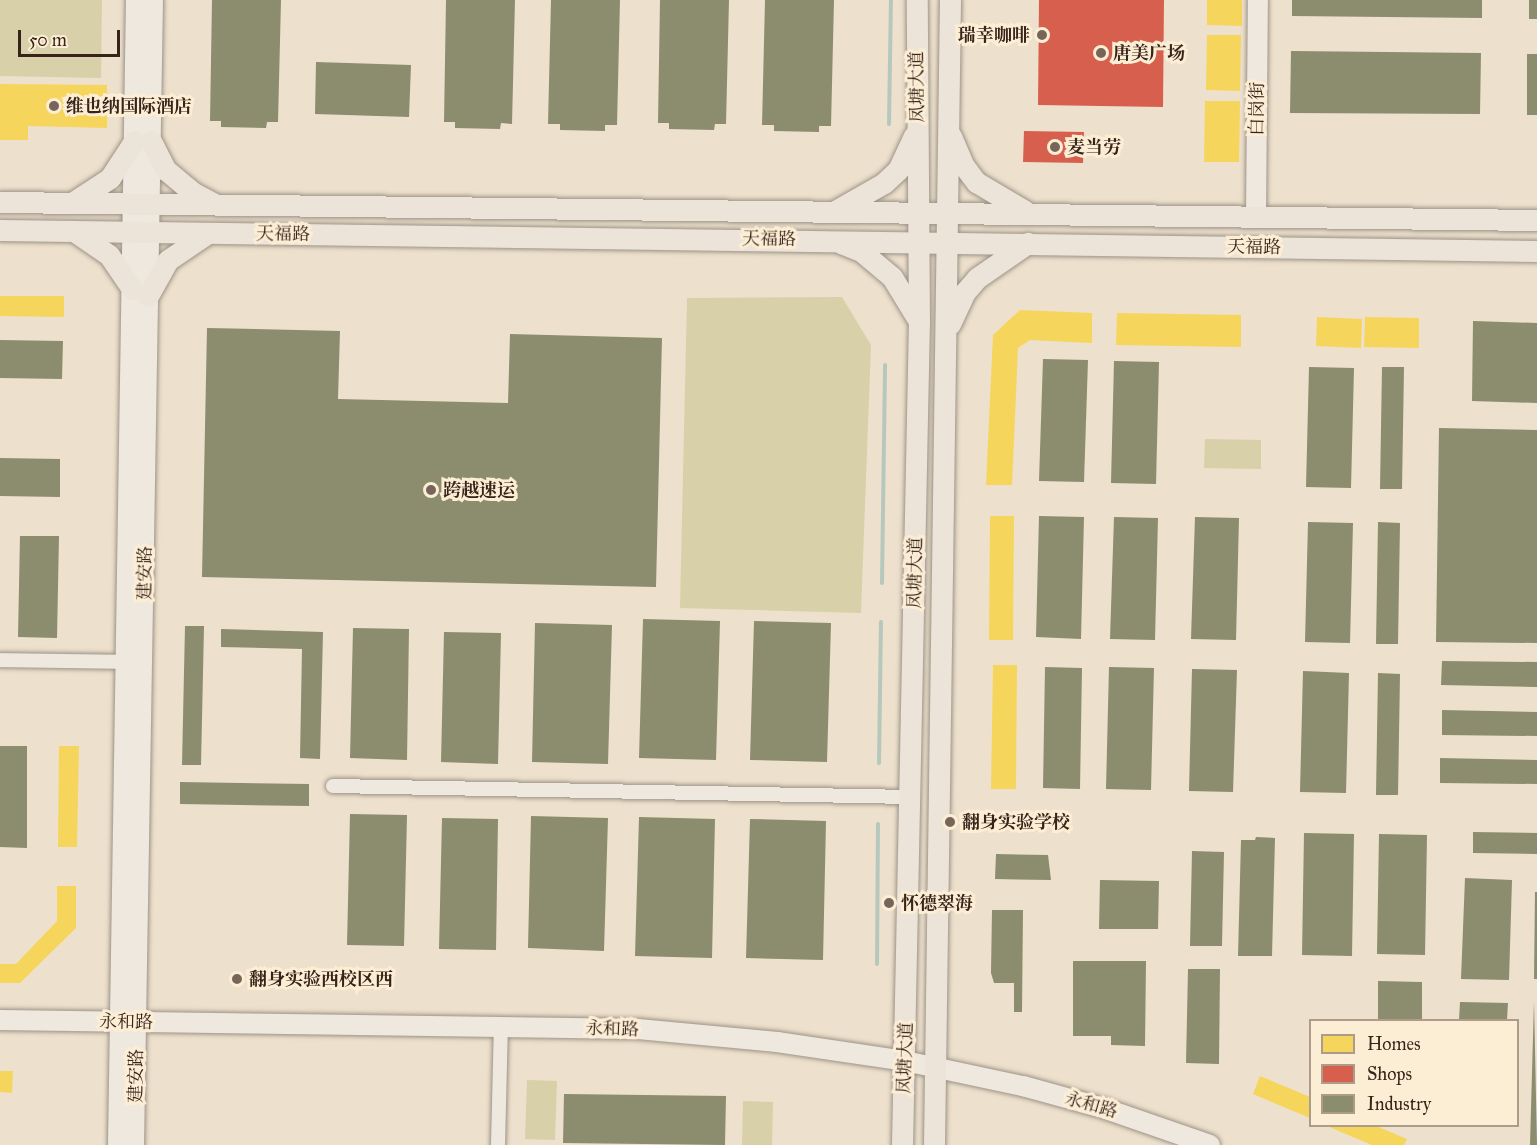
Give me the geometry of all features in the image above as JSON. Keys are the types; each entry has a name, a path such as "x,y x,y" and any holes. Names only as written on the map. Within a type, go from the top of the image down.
{"main road":[{"name":"凤塘大道","path":"902,1145 912,797 919,323 916,0"},
{"name":"凤塘大道","path":"933,1145 936,803 947,330 947,123 950,0"},
{"path":"833,212 884,183 898,170 913,142 917,115"},
{"path":"947,123 954,147 976,182 991,194 1030,214"},
{"path":"72,203 110,178 142,141 177,181 216,204"},
{"name":"天福路","path":"0,202 1537,220"},
{"name":"天福路","path":"0,230 1537,251"},
{"path":"74,231 109,255 140,292 168,260 208,233"},
{"path":"835,240 861,251 892,277 905,293 919,323"},
{"path":"947,330 965,292 977,278 1029,243"}],"street":[{"name":"建安路","path":"118,1145 129,1022 142,141 136,0"},
{"name":"建安路","path":"142,141 153,0"},
{"name":"白岗街","path":"1256,217 1258,0"},
{"name":"建安路","path":"134,1145 129,1022 127,662 140,292"},
{"path":"0,660 127,662"},
{"path":"333,786 912,797"},
{"name":"永和路","path":"0,1020 638,1029 777,1042 905,1061 935,1068 1106,1109 1210,1145"},
{"path":"498,1145 501,1026"}],"shaded area":[{"path":"0,0 102,0 101,78 0,76"},
{"path":"842,297 871,345 861,613 680,608 687,298"},
{"path":"1205,439 1261,440 1261,469 1204,468"},
{"path":"527,1080 557,1081 555,1140 525,1139"},
{"path":"743,1101 773,1102 772,1145 742,1145"}],"building: Homes":[{"path":"1207,0 1242,0 1242,26 1207,25"},
{"path":"1207,35 1241,35 1240,91 1206,90"},
{"name":"维也纳国际酒店","path":"0,84 107,85 107,128 28,126 28,140 0,140"},
{"path":"1205,101 1240,101 1239,162 1204,162"},
{"path":"0,296 64,296 64,317 0,316"},
{"path":"1020,310 1092,313 1092,343 1030,340 1018,348 1012,485 986,485 993,335"},
{"path":"1117,313 1241,315 1241,347 1116,345"},
{"path":"1317,317 1362,319 1361,348 1316,346"},
{"path":"1365,317 1419,318 1419,348 1364,347"},
{"path":"990,516 1014,516 1013,640 989,640"},
{"path":"993,665 1017,665 1016,789 991,789"},
{"path":"59,746 79,746 77,847 58,847"},
{"path":"57,886 76,886 76,928 20,983 0,983 0,964 16,964 57,921"},
{"path":"0,1071 13,1071 12,1093 0,1092"},
{"path":"1260,1076 1309,1097 1309,1118 1253,1094"},
{"path":"1329,1127 1378,1127 1407,1139 1404,1145 1372,1145"}],"building: Shops":[{"name":"唐美广场","path":"1039,0 1164,0 1163,107 1038,105"},
{"path":"1024,131 1084,132 1083,163 1023,162"}],"building: Industry":[{"path":"212,0 281,0 278,122 267,122 266,128 221,127 221,121 210,121"},
{"path":"446,0 515,0 512,124 501,123 500,129 455,128 455,122 444,122"},
{"path":"551,0 620,0 617,125 605,125 605,131 560,130 560,124 548,124"},
{"path":"660,0 729,0 726,124 715,124 714,130 669,129 669,123 658,123"},
{"path":"765,0 834,0 831,126 819,126 819,132 774,131 774,125 762,125"},
{"path":"1292,0 1482,0 1482,18 1292,16"},
{"path":"1529,0 1537,0 1537,19 1529,19"},
{"path":"1291,51 1481,53 1480,114 1290,113"},
{"path":"1527,54 1537,54 1537,115 1527,115"},
{"path":"316,62 411,65 409,117 315,114"},
{"path":"1473,321 1537,323 1537,403 1472,401"},
{"name":"跨越速运","path":"207,328 340,331 338,399 508,403 510,334 662,338 656,587 202,577"},
{"path":"0,340 63,341 62,379 0,378"},
{"path":"1043,359 1088,360 1084,482 1039,481"},
{"path":"1114,361 1159,362 1156,484 1111,483"},
{"path":"1309,367 1354,368 1351,488 1306,487"},
{"path":"1382,367 1404,367 1402,489 1380,489"},
{"path":"1439,428 1537,430 1537,643 1436,642"},
{"path":"0,458 60,459 60,497 0,496"},
{"path":"1039,516 1084,517 1081,639 1036,637"},
{"path":"1114,517 1158,518 1155,640 1110,639"},
{"path":"1195,517 1239,518 1236,640 1191,639"},
{"path":"1308,522 1353,523 1350,643 1305,642"},
{"path":"1378,522 1400,523 1398,644 1376,644"},
{"path":"20,536 59,536 57,638 18,637"},
{"path":"643,619 720,621 716,760 639,758"},
{"path":"754,621 831,623 827,762 750,760"},
{"path":"535,623 612,625 608,764 532,762"},
{"path":"185,626 204,626 201,765 182,765"},
{"path":"353,628 409,629 407,760 350,758"},
{"path":"221,629 323,632 320,759 300,758 302,649 221,647"},
{"path":"444,632 501,633 498,764 441,762"},
{"path":"1442,661 1537,662 1537,687 1441,685"},
{"path":"1045,667 1082,668 1080,789 1043,788"},
{"path":"1109,667 1154,668 1151,790 1106,789"},
{"path":"1192,669 1237,670 1233,792 1189,791"},
{"path":"1303,671 1349,673 1346,793 1300,792"},
{"path":"1378,673 1400,674 1398,795 1376,795"},
{"path":"1442,710 1537,712 1537,736 1442,735"},
{"path":"0,746 27,746 27,848 0,847"},
{"path":"1440,758 1537,760 1537,784 1440,783"},
{"path":"180,782 309,784 309,806 180,804"},
{"path":"350,814 407,815 404,946 347,945"},
{"path":"531,816 608,818 604,951 528,948"},
{"path":"639,817 715,819 712,958 635,956"},
{"path":"442,818 498,819 496,950 439,949"},
{"path":"750,819 826,821 823,960 746,958"},
{"path":"1473,832 1537,833 1537,854 1473,853"},
{"path":"1304,833 1354,834 1352,956 1302,955"},
{"path":"1379,834 1427,835 1425,955 1377,954"},
{"path":"1256,837 1275,838 1272,956 1238,956 1241,840 1255,840"},
{"path":"1192,851 1224,852 1222,946 1190,946"},
{"path":"996,854 1048,855 1051,880 995,879"},
{"path":"1465,878 1512,880 1509,980 1461,979"},
{"path":"1100,880 1159,881 1158,929 1099,929"},
{"path":"1535,892 1537,892 1537,979 1534,979"},
{"path":"992,910 1023,910 1022,1012 1014,1012 1014,983 994,983 991,973"},
{"path":"1073,961 1146,961 1145,1046 1111,1045 1111,1036 1073,1036"},
{"path":"1188,969 1220,969 1219,1064 1186,1063"},
{"path":"1378,981 1422,982 1422,1019 1378,1019"},
{"path":"1534,1001 1537,1145 1530,1145"},
{"path":"1460,1002 1508,1003 1507,1019 1459,1019"},
{"path":"564,1094 726,1096 725,1145 563,1143"}],"waterway":[{"path":"889,124 891,0"},
{"path":"882,583 885,365"},
{"path":"879,763 881,622"},
{"path":"877,964 878,824"}],"place":[{"name":"瑞幸咖啡","path":"1042,35"},
{"name":"唐美广场","path":"1101,53"},
{"name":"维也纳国际酒店","path":"54,106"},
{"name":"麦当劳","path":"1055,147"},
{"name":"跨越速运","path":"431,490"},
{"name":"翻身实验学校","path":"950,822"},
{"name":"怀德翠海","path":"889,903"},
{"name":"翻身实验西校区西","path":"237,979"}]}
